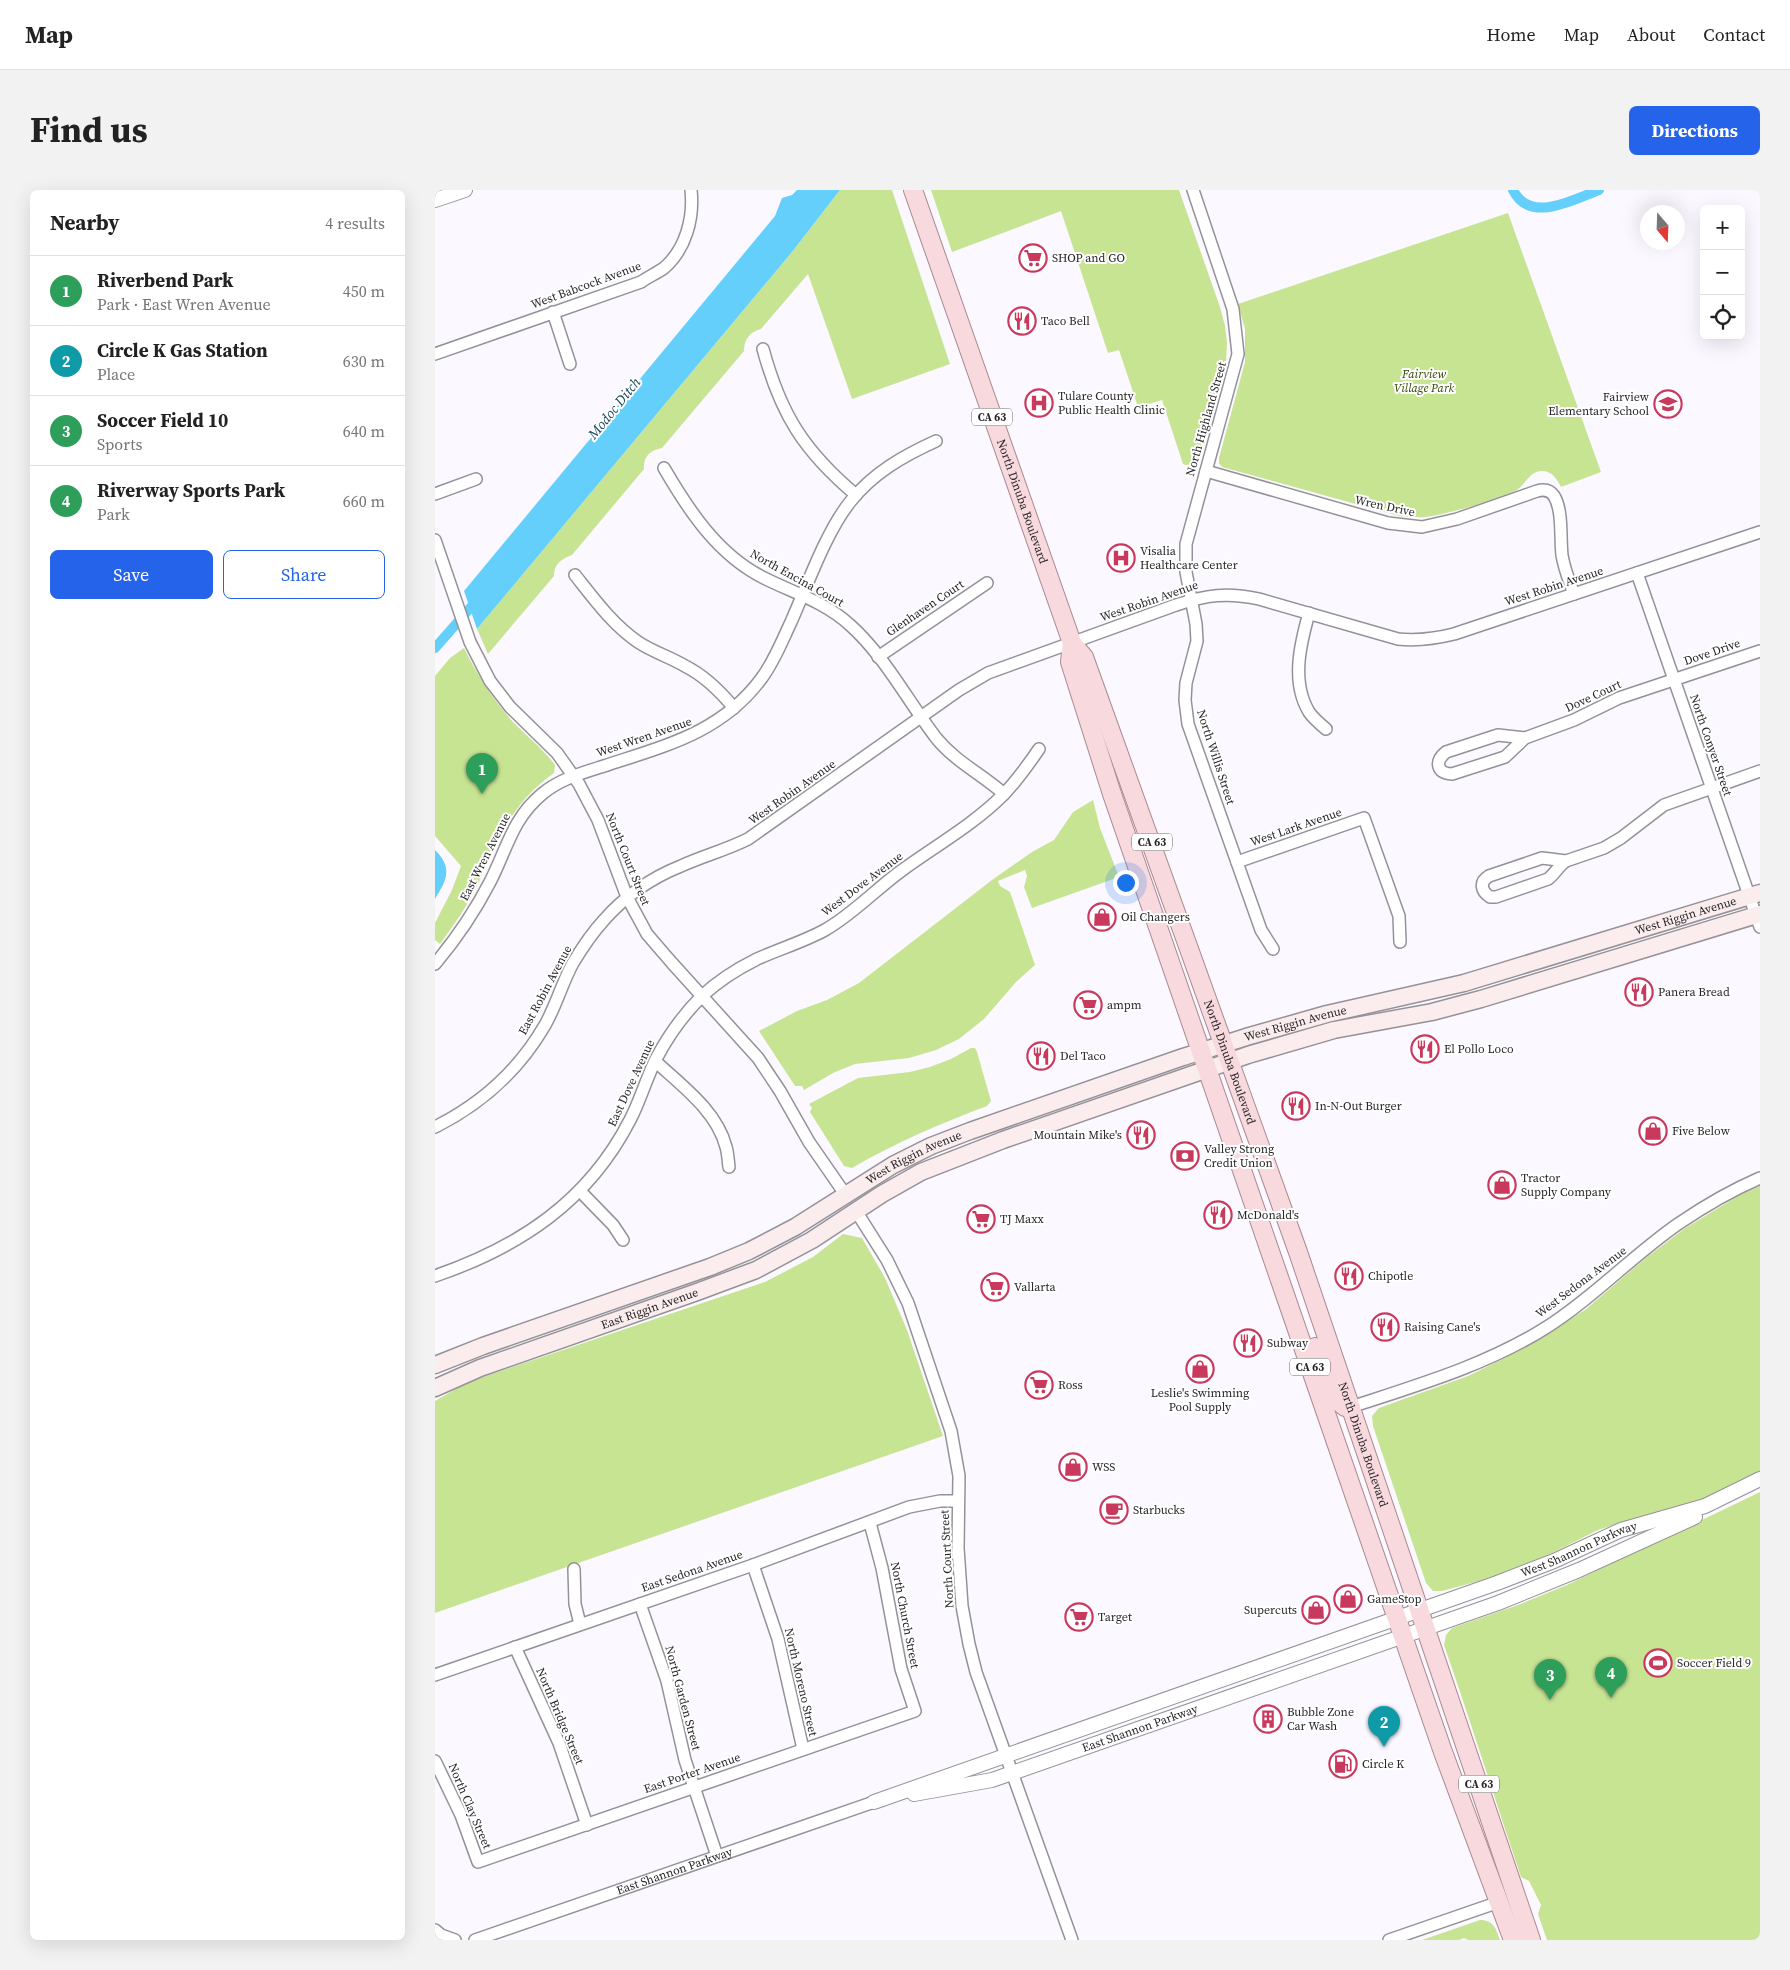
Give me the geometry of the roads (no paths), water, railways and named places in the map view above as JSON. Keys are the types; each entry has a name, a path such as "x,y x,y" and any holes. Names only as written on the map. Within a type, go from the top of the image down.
{"main road":[{"name":"North Dinuba Boulevard","path":"913,190 1072,643 1084,657 1298,1252 1531,1940"},
{"name":"North Dinuba Boulevard","path":"1072,643 1070,662 1112,794 1450,1771 1513,1940"},
{"name":"West Riggin Avenue","path":"845,1194 902,1160 970,1131 1202,1051 1327,1014 1464,983 1755,894"},
{"name":"West Riggin Avenue","path":"856,1212 915,1175 957,1157 1208,1068 1324,1033 1432,1012 1759,919"},
{"path":"1504,992 1512,980 1567,961 1592,945"},
{"path":"856,1212 853,1205 856,1198 868,1189 970,1131"},
{"path":"717,1285 741,1268 809,1231 843,1208 846,1201 845,1194"},
{"name":"East Riggin Avenue","path":"435,1366 488,1344 739,1255 795,1227 845,1194"},
{"name":"East Riggin Avenue","path":"435,1388 480,1368 717,1285 785,1256 856,1212"},
{"path":"1293,1316 1313,1342 1335,1399 1345,1407 1351,1406"},
{"path":"1327,1418 1335,1417 1341,1419 1381,1493"},
{"path":"1450,1771 1469,1797 1503,1895 1508,1901 1519,1906"},
{"path":"1499,1902 1509,1907 1515,1914 1524,1940"}],"street":[{"path":"435,200 465,190"},
{"name":"West Babcock Avenue","path":"435,354 641,282 664,267 681,247 690,226 693,204 691,190"},
{"name":"North Highland Street","path":"1191,600 1186,572 1186,544 1238,354 1233,309 1193,190"},
{"path":"553,312 571,364"},
{"path":"763,349 771,381 791,423 824,466 856,495"},
{"name":"West Wren Avenue","path":"574,776 689,737 719,721 746,697 771,664 828,540 844,511 856,495 893,463 936,441"},
{"name":"North Encina Court","path":"663,468 691,512 722,548 749,569 827,607 851,625 878,657 939,740 950,752 1004,794"},
{"name":"Wren Drive","path":"1206,471 1388,523 1414,527 1438,524 1543,489 1550,491 1555,497 1563,558 1574,594"},
{"path":"435,494 476,479"},
{"name":"West Robin Avenue","path":"627,897 669,871 728,849 747,839 973,681 988,673 1191,600 1220,594 1239,595 1398,639 1423,640 1454,634 1760,532"},
{"name":"North Court Street","path":"435,540 468,634 490,681 510,707 557,753 574,776 598,820 627,897 638,919 655,944 765,1067 809,1142 845,1194"},
{"name":"North Conyer Street","path":"1637,573 1711,787 1755,894 1759,919"},
{"path":"575,575 606,614 626,633 651,650 697,672 717,689 734,708"},
{"name":"Glenhaven Court","path":"878,657 987,583"},
{"name":"North Willis Street","path":"1191,600 1197,641 1186,683 1185,700 1188,724 1261,930 1273,949"},
{"path":"1309,613 1301,643 1298,665 1299,681 1303,699 1310,714 1325,728"},
{"name":"Dove Drive","path":"1673,680 1760,651"},
{"name":"Dove Court","path":"1525,738 1498,735 1446,752 1440,757 1438,763 1440,770 1445,774 1452,774 1505,757 1525,738 1574,720 1619,698 1673,680"},
{"name":"West Dove Avenue","path":"702,996 743,966 804,940 838,922 901,871 981,815 1004,794 1039,749"},
{"path":"1566,861 1559,861 1548,857 1525,863 1484,879 1481,884 1482,890 1490,897 1496,897 1548,879 1566,861 1613,843 1664,805 1760,771"},
{"name":"East Wren Avenue","path":"435,964 471,915 491,881 507,841 522,815 551,788 574,776"},
{"name":"West Lark Avenue","path":"1237,862 1364,818 1399,916 1400,942"},
{"name":"East Robin Avenue","path":"435,1127 482,1098 521,1060 545,1025 573,964 588,940 603,920 627,897"},
{"name":"East Dove Avenue","path":"435,1276 481,1260 530,1233 581,1191 619,1140 630,1120 655,1061 672,1030 702,996"},
{"path":"655,1061 705,1109 718,1127 726,1147 729,1166"},
{"name":"West Sedona Avenue","path":"1351,1406 1431,1380 1512,1347 1547,1327 1578,1305 1677,1225 1732,1192 1760,1178"},
{"path":"581,1191 613,1225 623,1240"},
{"name":"North Court Street","path":"856,1212 887,1260 905,1294 917,1324 951,1431 959,1476 960,1581 969,1644 976,1672 1072,1940"},
{"name":"West Shannon Parkway","path":"1397,1618 1529,1571 1621,1530 1705,1506 1760,1479"},
{"name":"West Shannon Parkway","path":"1403,1636 1551,1583 1760,1486"},
{"name":"East Sedona Avenue","path":"435,1675 753,1565 909,1507 939,1501 958,1501"},
{"name":"North Church Street","path":"870,1523 882,1568 901,1668 915,1711"},
{"name":"North Moreno Street","path":"753,1565 780,1648 803,1749"},
{"path":"574,1569 575,1604 580,1624"},
{"name":"North Garden Street","path":"640,1604 667,1681 693,1787 717,1856"},
{"name":"East Shannon Parkway","path":"475,1940 1397,1618"},
{"name":"East Shannon Parkway","path":"874,1802 993,1780 1403,1636"},
{"name":"North Bridge Street","path":"515,1647 559,1744 587,1825"},
{"path":"1207,1706 1213,1696 1268,1675 1313,1648"},
{"path":"1107,1740 1140,1720 1193,1702 1200,1695 1202,1687"},
{"name":"East Porter Avenue","path":"478,1862 915,1711"},
{"name":"North Clay Street","path":"435,1761 461,1816 478,1862"},
{"path":"1389,1940 1499,1902"},
{"path":"438,1933 455,1940"}],"water":[{"path":"797,190 840,190 792,252 477,629 464,591 775,216 782,198 792,195"},
{"path":"435,850 444,862 446,874 443,885 435,899"}],"waterway":[{"name":"Modoc Ditch","path":"1513,190 1520,200 1530,206 1541,208 1564,203 1599,190"},
{"name":"Modoc Ditch","path":"435,648 479,598"}],"place":[{"name":"SHOP and GO","path":"1033,258"},
{"name":"Taco Bell","path":"1022,321"},
{"name":"Tulare County Public Health Clinic","path":"1039,403"},
{"name":"Fairview Elementary School","path":"1668,404"},
{"name":"Visalia Healthcare Center","path":"1121,558"},
{"name":"Riverbend Park","path":"482,794"},
{"name":"Oil Changers","path":"1102,917"},
{"name":"Panera Bread","path":"1639,992"},
{"name":"ampm","path":"1088,1005"},
{"name":"El Pollo Loco","path":"1425,1049"},
{"name":"Del Taco","path":"1041,1056"},
{"name":"In-N-Out Burger","path":"1296,1106"},
{"name":"Five Below","path":"1653,1131"},
{"name":"Mountain Mike's","path":"1141,1135"},
{"name":"Valley Strong Credit Union","path":"1185,1156"},
{"name":"Tractor Supply Company","path":"1502,1185"},
{"name":"McDonald's","path":"1218,1215"},
{"name":"TJ Maxx","path":"981,1219"},
{"name":"Chipotle","path":"1349,1276"},
{"name":"Vallarta","path":"995,1287"},
{"name":"Raising Cane's","path":"1385,1327"},
{"name":"Subway","path":"1248,1343"},
{"name":"Leslie's Swimming Pool Supply","path":"1200,1369"},
{"name":"Ross","path":"1039,1385"},
{"name":"WSS","path":"1073,1467"},
{"name":"Starbucks","path":"1114,1510"},
{"name":"GameStop","path":"1348,1599"},
{"name":"Supercuts","path":"1316,1610"},
{"name":"Target","path":"1079,1617"},
{"name":"Soccer Field 9","path":"1658,1663"},
{"name":"Riverway Sports Park","path":"1611,1698"},
{"name":"Soccer Field 10","path":"1550,1700"},
{"name":"Bubble Zone Car Wash","path":"1268,1719"},
{"name":"Circle K Gas Station","path":"1384,1747"},
{"name":"Circle K","path":"1343,1764"}],"park label":[{"name":"Fairview Village Park","path":"1424,381"}]}
